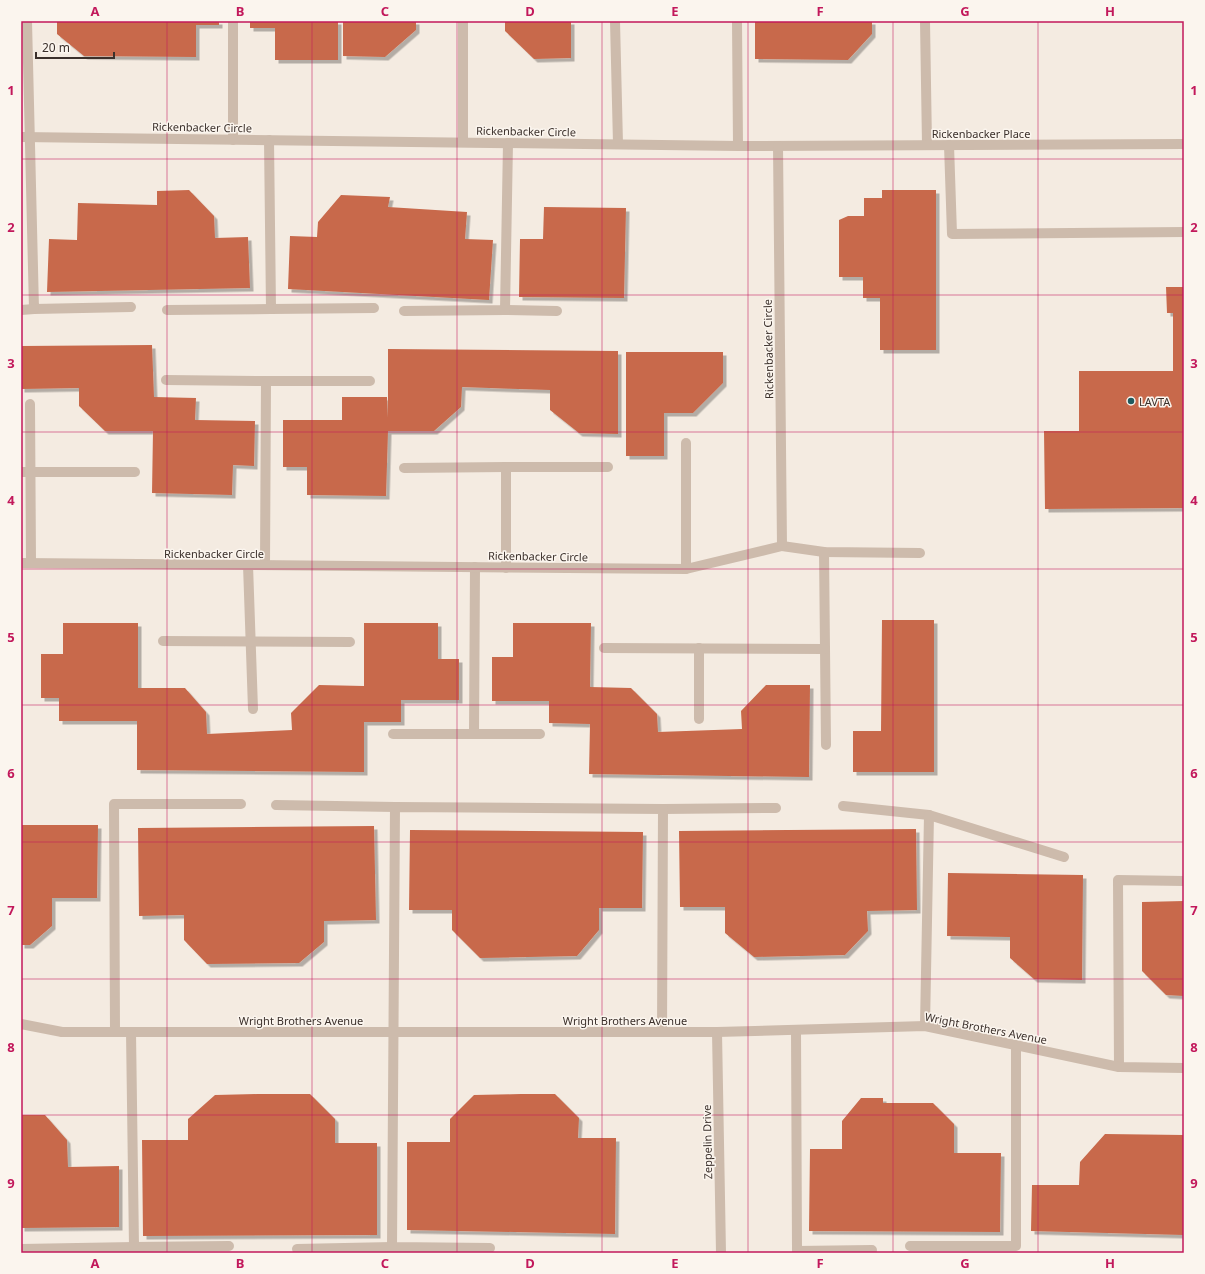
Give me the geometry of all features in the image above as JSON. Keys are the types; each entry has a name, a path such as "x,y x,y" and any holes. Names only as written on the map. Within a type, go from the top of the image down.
{"street":[{"path":"27,21 26,137 34,309"},
{"path":"233,21 233,140"},
{"path":"463,21 463,142"},
{"path":"615,21 618,144"},
{"path":"737,21 738,146"},
{"path":"925,21 927,145"},
{"name":"Rickenbacker Circle","path":"26,137 778,146 782,546 686,569 26,563"},
{"path":"269,140 271,309"},
{"path":"505,310 508,143"},
{"name":"Rickenbacker Place","path":"778,146 1184,144"},
{"path":"949,145 952,234 1184,232"},
{"path":"21,310 131,307"},
{"path":"167,310 374,308"},
{"path":"404,311 557,311"},
{"path":"166,380 370,381"},
{"path":"265,565 266,381"},
{"path":"26,563 26,472 30,404"},
{"path":"686,443 686,569"},
{"path":"506,467 506,568"},
{"path":"404,468 608,467"},
{"path":"26,472 135,472"},
{"path":"782,546 824,552 920,553"},
{"path":"824,552 826,745"},
{"path":"248,565 253,709"},
{"path":"474,734 475,567"},
{"path":"163,641 350,642"},
{"path":"604,648 825,649"},
{"path":"700,648 700,720"},
{"path":"393,734 540,734"},
{"path":"115,1032 114,804 241,804"},
{"path":"276,805 663,809 776,808"},
{"path":"844,806 929,816 1064,857"},
{"path":"392,1247 395,807"},
{"path":"662,1032 663,809"},
{"path":"925,1026 929,816"},
{"path":"1118,1067 1118,880 1184,881"},
{"name":"Wright Brothers Avenue","path":"21,1024 62,1032 717,1032 925,1026 1118,1067 1184,1068"},
{"path":"796,1030 797,1251 872,1250"},
{"path":"131,1032 134,1247"},
{"name":"Zeppelin Drive","path":"717,1032 720,1253"},
{"path":"910,1246 1016,1246 1016,1045"},
{"path":"22,1249 229,1246"},
{"path":"296,1249 392,1247 490,1248"}],"building":[{"path":"57,21 219,21 219,25 196,25 196,57 84,56 57,34"},
{"path":"250,21 338,21 338,60 275,60 275,28 250,28"},
{"path":"343,21 416,21 416,30 385,57 343,56"},
{"path":"505,21 571,21 571,58 534,59 505,31"},
{"path":"755,21 872,21 872,34 848,60 755,59"},
{"path":"189,190 214,216 215,238 248,237 250,288 47,292 49,239 77,240 78,203 157,205 157,191"},
{"path":"882,190 936,190 936,350 880,350 880,298 863,298 863,277 839,277 839,220 848,216 864,216 864,198 882,198"},
{"path":"341,195 390,197 388,207 467,212 465,239 493,240 489,300 288,289 290,236 317,237 318,222"},
{"path":"544,207 626,208 624,298 519,297 520,239 543,239"},
{"name":"LAVTA","path":"1166,287 1184,287 1184,508 1045,509 1044,431 1079,431 1079,371 1173,371 1173,313 1167,313"},
{"path":"152,345 154,397 196,398 195,420 255,421 254,466 233,465 232,495 152,493 153,431 105,431 79,406 79,388 21,389 21,346"},
{"path":"388,349 618,351 618,434 579,433 550,410 550,390 462,387 461,407 434,431 388,431 386,496 307,495 307,467 283,467 283,420 342,420 342,397 387,397 388,418"},
{"path":"626,352 723,352 723,383 693,413 664,413 664,456 626,456"},
{"path":"882,620 934,620 934,772 853,772 853,731 881,731"},
{"path":"63,623 138,623 138,688 185,688 206,712 207,734 292,730 291,713 319,685 364,686 364,623 438,623 438,659 459,659 459,700 401,700 401,722 364,722 364,772 137,770 137,721 59,721 59,698 41,698 41,654 63,654"},
{"path":"513,623 591,623 590,687 631,688 657,714 658,732 742,729 741,711 766,685 810,685 809,777 589,774 590,724 549,723 549,701 492,701 492,657 513,657"},
{"path":"21,825 98,825 97,898 52,898 52,926 30,945 21,945"},
{"path":"374,826 376,920 324,921 324,942 299,963 207,964 184,940 184,915 139,916 138,828"},
{"path":"916,829 917,910 867,911 868,931 845,955 754,957 725,933 725,907 680,907 679,831"},
{"path":"410,830 643,832 642,908 599,908 599,930 577,956 480,958 452,930 452,910 409,910"},
{"path":"948,873 1083,875 1082,980 1034,979 1010,958 1010,937 947,936"},
{"path":"1184,901 1184,996 1166,995 1142,971 1142,902"},
{"path":"310,1094 335,1119 335,1143 377,1143 377,1235 143,1236 142,1140 188,1140 188,1119 215,1095"},
{"path":"555,1094 579,1118 578,1138 616,1138 615,1234 407,1230 407,1142 450,1142 450,1119 474,1095"},
{"path":"861,1098 883,1098 883,1103 933,1103 954,1124 954,1153 1001,1153 1000,1232 809,1231 810,1149 842,1149 842,1121"},
{"path":"21,1115 45,1115 67,1140 68,1167 119,1166 119,1227 21,1228"},
{"path":"1105,1134 1184,1135 1184,1235 1031,1231 1032,1185 1079,1185 1080,1162"}],"place":[{"name":"LAVTA","path":"1131,401"}]}
